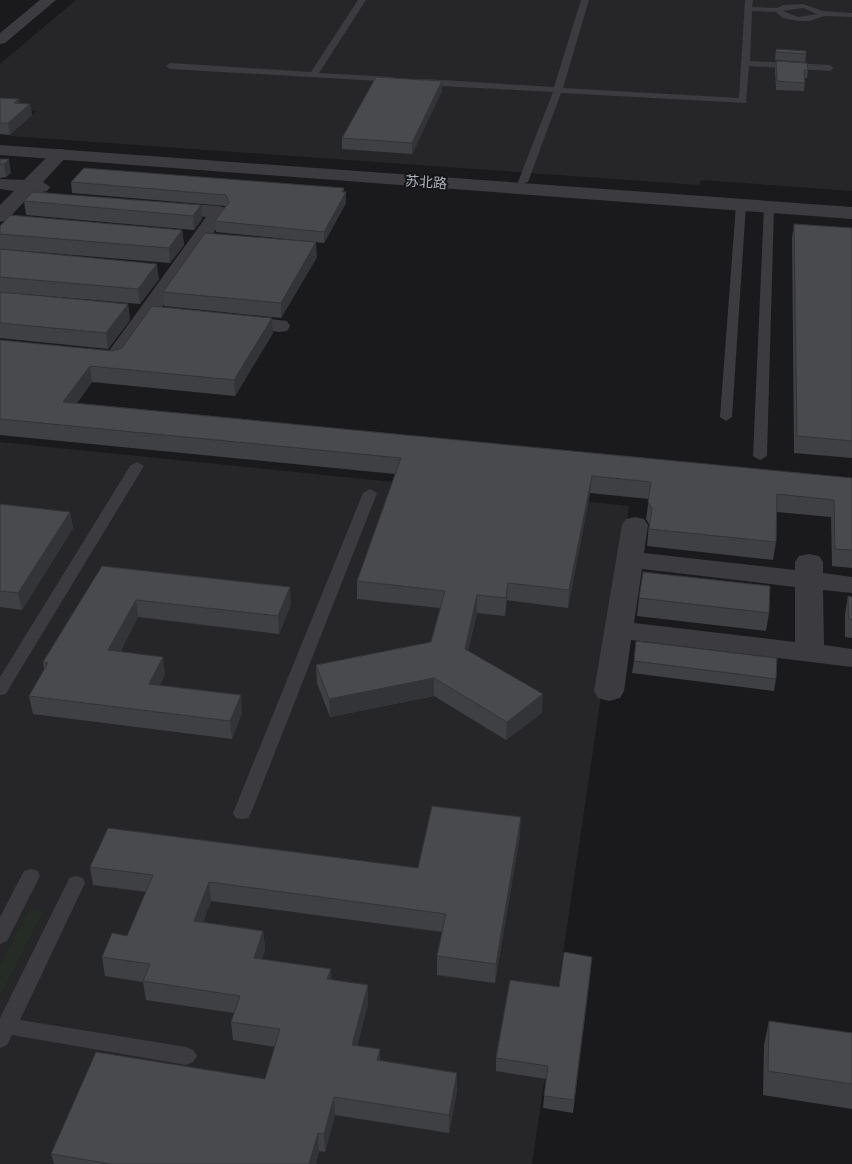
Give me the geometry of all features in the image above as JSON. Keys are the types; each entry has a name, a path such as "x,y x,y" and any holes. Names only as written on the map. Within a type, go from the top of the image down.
{"street":[{"path":"0,27 34,0"},
{"path":"0,40 49,0"},
{"name":"苏北路","path":"0,144 852,205"},
{"name":"苏北路","path":"0,150 852,213"},
{"path":"0,216 60,154"},
{"path":"0,184 24,191 82,196"},
{"path":"67,354 115,358 147,313 167,271 201,238 220,212 150,201 224,202"},
{"path":"213,319 279,326"},
{"path":"609,691 635,526"},
{"path":"630,560 809,571 852,585"},
{"path":"809,571 810,653"},
{"path":"619,630 852,658"}],"lane":[{"path":"312,75 362,0"},
{"path":"523,182 558,90 585,0"},
{"path":"411,81 743,101 749,4 778,10 784,7 803,6 816,9 821,13"},
{"path":"778,10 782,15 799,18 812,18 821,13 852,15"},
{"path":"745,63 830,68"},
{"path":"170,66 401,80"},
{"path":"726,417 741,205"},
{"path":"760,456 769,207"},
{"path":"0,690 137,466"},
{"path":"242,813 370,493"},
{"path":"0,936 31,876"},
{"path":"76,883 3,1033 186,1056"}],"shaded area":[{"path":"76,0 852,0 852,191 701,180 699,185 10,136 36,111 0,108 0,64"},
{"path":"0,442 629,506 532,1164 0,1164"},
{"path":"30,909 43,911 0,996 0,966"}],"building":[{"path":"776,49 806,51 806,54 776,52"},
{"path":"776,61 807,63 808,70 804,70 805,83 777,81"},
{"path":"376,77 442,81 412,143 342,138"},
{"path":"0,98 19,99 14,103 30,104 8,123 0,123"},
{"path":"0,159 9,159 4,164 0,164"},
{"path":"84,168 344,188 342,192 346,192 324,232 215,221 229,202 226,195 71,182"},
{"path":"33,192 201,205 193,216 24,201"},
{"path":"10,215 182,230 169,248 0,234 0,226"},
{"path":"794,224 852,228 852,441 797,436"},
{"path":"205,233 316,242 281,303 163,292"},
{"path":"0,249 157,264 138,289 0,277"},
{"path":"0,292 128,304 106,333 0,323"},
{"path":"152,306 272,318 234,380 90,366 63,402 852,478 852,550 835,549 834,500 777,494 776,542 649,529 652,508 648,502 651,482 592,476 569,590 508,583 506,598 477,595 465,649 543,694 507,722 434,678 329,699 316,665 431,642 445,591 357,581 401,458 0,419 0,340 113,351 122,348"},
{"path":"0,504 70,512 18,593 0,591"},
{"path":"102,566 290,587 278,616 136,600 108,650 163,657 149,684 241,695 230,721 29,696 48,663 43,662"},
{"path":"643,572 770,586 769,613 639,598"},
{"path":"848,596 852,597 852,620 849,619"},
{"path":"636,641 777,658 776,679 634,661"},
{"path":"432,806 521,817 496,964 437,956 446,914 209,882 194,921 263,931 254,958 331,969 327,979 368,985 352,1045 380,1049 377,1060 457,1073 449,1115 334,1097 324,1134 318,1133 309,1164 111,1164 51,1154 96,1052 265,1079 280,1029 231,1022 240,996 143,981 150,964 102,957 112,933 127,936 153,875 90,867 108,828 418,868"},
{"path":"564,952 592,957 574,1100 544,1096 548,1066 496,1058 510,980 559,987"},
{"path":"769,1021 852,1033 852,1084 768,1071"}]}
